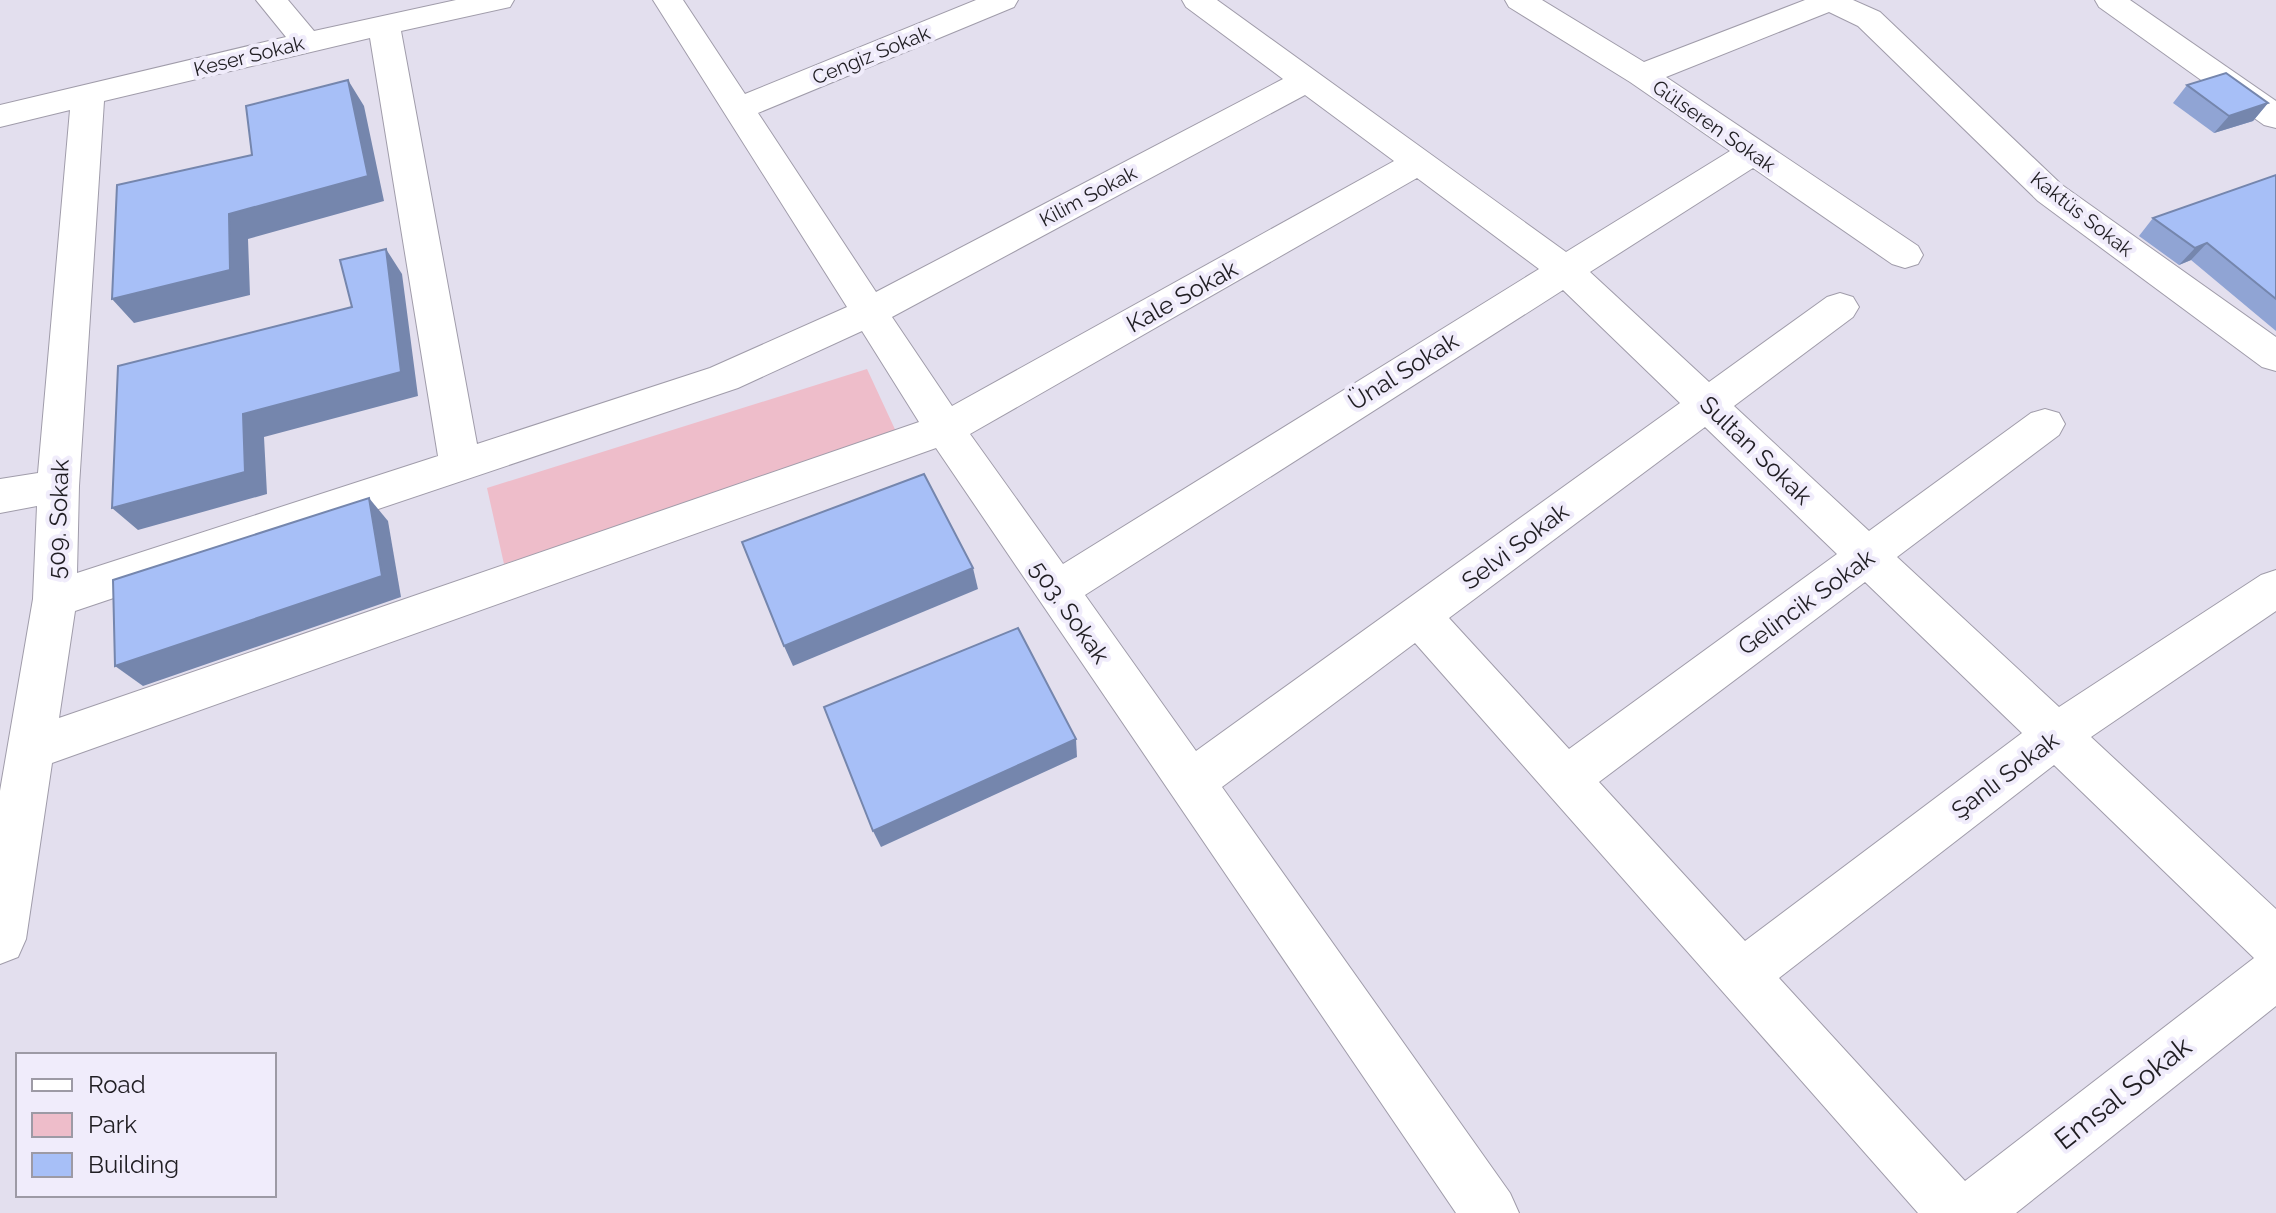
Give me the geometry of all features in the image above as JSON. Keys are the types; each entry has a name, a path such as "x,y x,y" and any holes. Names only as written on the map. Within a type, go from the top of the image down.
{"street":[{"path":"271,0 307,42"},
{"name":"Keser Sokak","path":"0,116 307,42 499,0"},
{"name":"503. Sokak","path":"668,0 945,429 1490,1213"},
{"name":"Cengiz Sokak","path":"738,109 1003,0"},
{"name":"Sultan Sokak","path":"1197,0 1564,269 2276,944"},
{"name":"Gülseren Sokak","path":"1520,0 1641,75 1905,255"},
{"path":"2110,0 2276,117"},
{"path":"1641,75 1829,1"},
{"name":"Kaktüs Sokak","path":"1829,1 1881,13 2050,193 2276,357"},
{"path":"384,25 460,465"},
{"name":"Kilim Sokak","path":"55,599 724,378 868,313 1307,80"},
{"name":"509. Sokak","path":"0,939 23,737 55,599 58,486 88,95"},
{"name":"Ünal Sokak","path":"1055,591 1752,153"},
{"name":"Kale Sokak","path":"23,737 945,429 1419,162"},
{"name":"Selvi Sokak","path":"1189,783 1840,307"},
{"name":"Gelincik Sokak","path":"1567,778 2045,424"},
{"path":"0,496 58,486"},
{"name":"Şanlı Sokak","path":"1743,974 2056,735 2276,588"},
{"path":"1420,617 1956,1213"},
{"name":"Emsal Sokak","path":"1970,1213 2276,973"}],"green space":[{"path":"867,369 899,438 755,481 504,564 487,488"}],"building":[{"path":"2226,73 2268,103 2229,116 2187,85"},
{"path":"348,80 368,176 229,214 230,270 112,299 117,185 252,155 246,106"},
{"path":"2276,175 2276,299 2207,243 2195,248 2153,218"},
{"path":"386,249 401,372 243,414 245,472 112,508 118,366 352,307 340,260"},
{"path":"924,474 973,568 784,646 742,542"},
{"path":"369,498 382,576 115,666 113,580"},
{"path":"1018,628 1076,739 873,831 824,707"}]}
